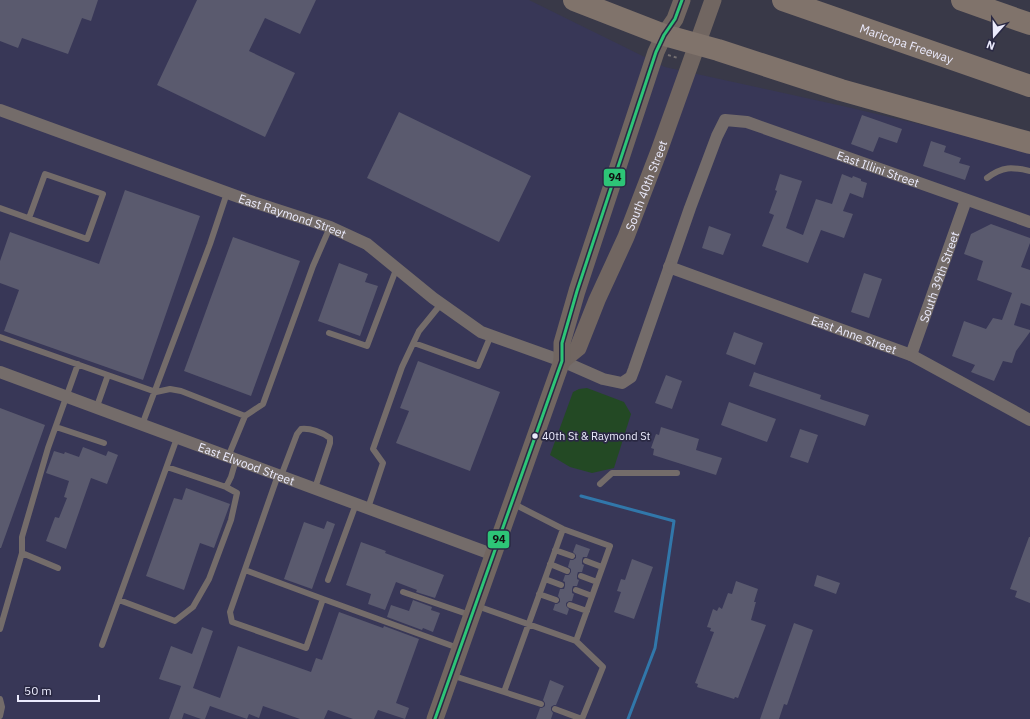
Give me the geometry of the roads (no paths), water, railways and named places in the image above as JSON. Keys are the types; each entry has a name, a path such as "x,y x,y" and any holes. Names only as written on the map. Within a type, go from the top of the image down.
{"highway":[{"path":"574,0 669,36 700,37 718,50 841,90 1030,143"},
{"name":"Maricopa Freeway","path":"783,0 1030,86"},
{"path":"962,0 1030,24"}],"main road":[{"path":"435,719 562,361 562,343 577,291 656,52 669,36 682,0"},
{"name":"South 40th Street","path":"562,361 578,348 597,300 626,237 713,0"}],"street":[{"name":"East Raymond Street","path":"0,110 227,193 330,227 367,244 441,304 481,332 562,361"},
{"name":"East Illini Street","path":"669,267 717,136 725,120 747,122 1030,222"},
{"name":"South 39th Street","path":"911,355 966,200"},
{"path":"562,361 603,379 614,382 622,383 631,377 669,267"},
{"name":"East Anne Street","path":"669,267 911,355 1030,420"},
{"name":"East Elwood Street","path":"0,372 66,398 315,488 494,555"}],"lane":[{"path":"987,178 994,172 1008,167 1030,171"},
{"path":"0,208 87,239 102,194 45,174 29,218"},
{"path":"142,425 156,392 227,193"},
{"path":"226,487 231,476 232,458 245,416 263,404 313,266 330,227"},
{"path":"329,333 367,346 397,267"},
{"path":"368,508 383,462 373,449 402,367 419,332 441,304"},
{"path":"414,343 478,366 491,335"},
{"path":"0,337 156,392 170,389 181,391 245,416"},
{"path":"0,629 22,553 22,537 48,448 78,364"},
{"path":"96,409 108,375"},
{"path":"56,427 104,443"},
{"path":"315,488 330,443 330,438 325,434 307,428 301,429 280,476 230,612 232,622 306,648 323,599"},
{"path":"102,645 177,438"},
{"path":"119,600 175,621 193,607 209,579 231,520 236,492 226,487 167,467"},
{"path":"600,484 612,473 677,473"},
{"path":"512,503 563,529 610,546 576,641"},
{"path":"328,580 356,504"},
{"path":"504,692 563,529"},
{"path":"555,550 572,556"},
{"path":"22,553 58,568"},
{"path":"586,561 602,567"},
{"path":"550,564 566,571"},
{"path":"245,570 460,649"},
{"path":"581,576 597,582"},
{"path":"545,579 562,585"},
{"path":"576,590 592,596"},
{"path":"403,592 528,624 576,641 604,667 582,719 555,709"},
{"path":"539,594 556,600"},
{"path":"570,605 587,611"},
{"path":"451,675 541,704"},
{"path":"0,699 2,707 0,716"}],"waterway":[{"path":"581,496 674,521 655,648 628,719"}],"place":[{"name":"40th St & Raymond St","path":"535,436"}]}
